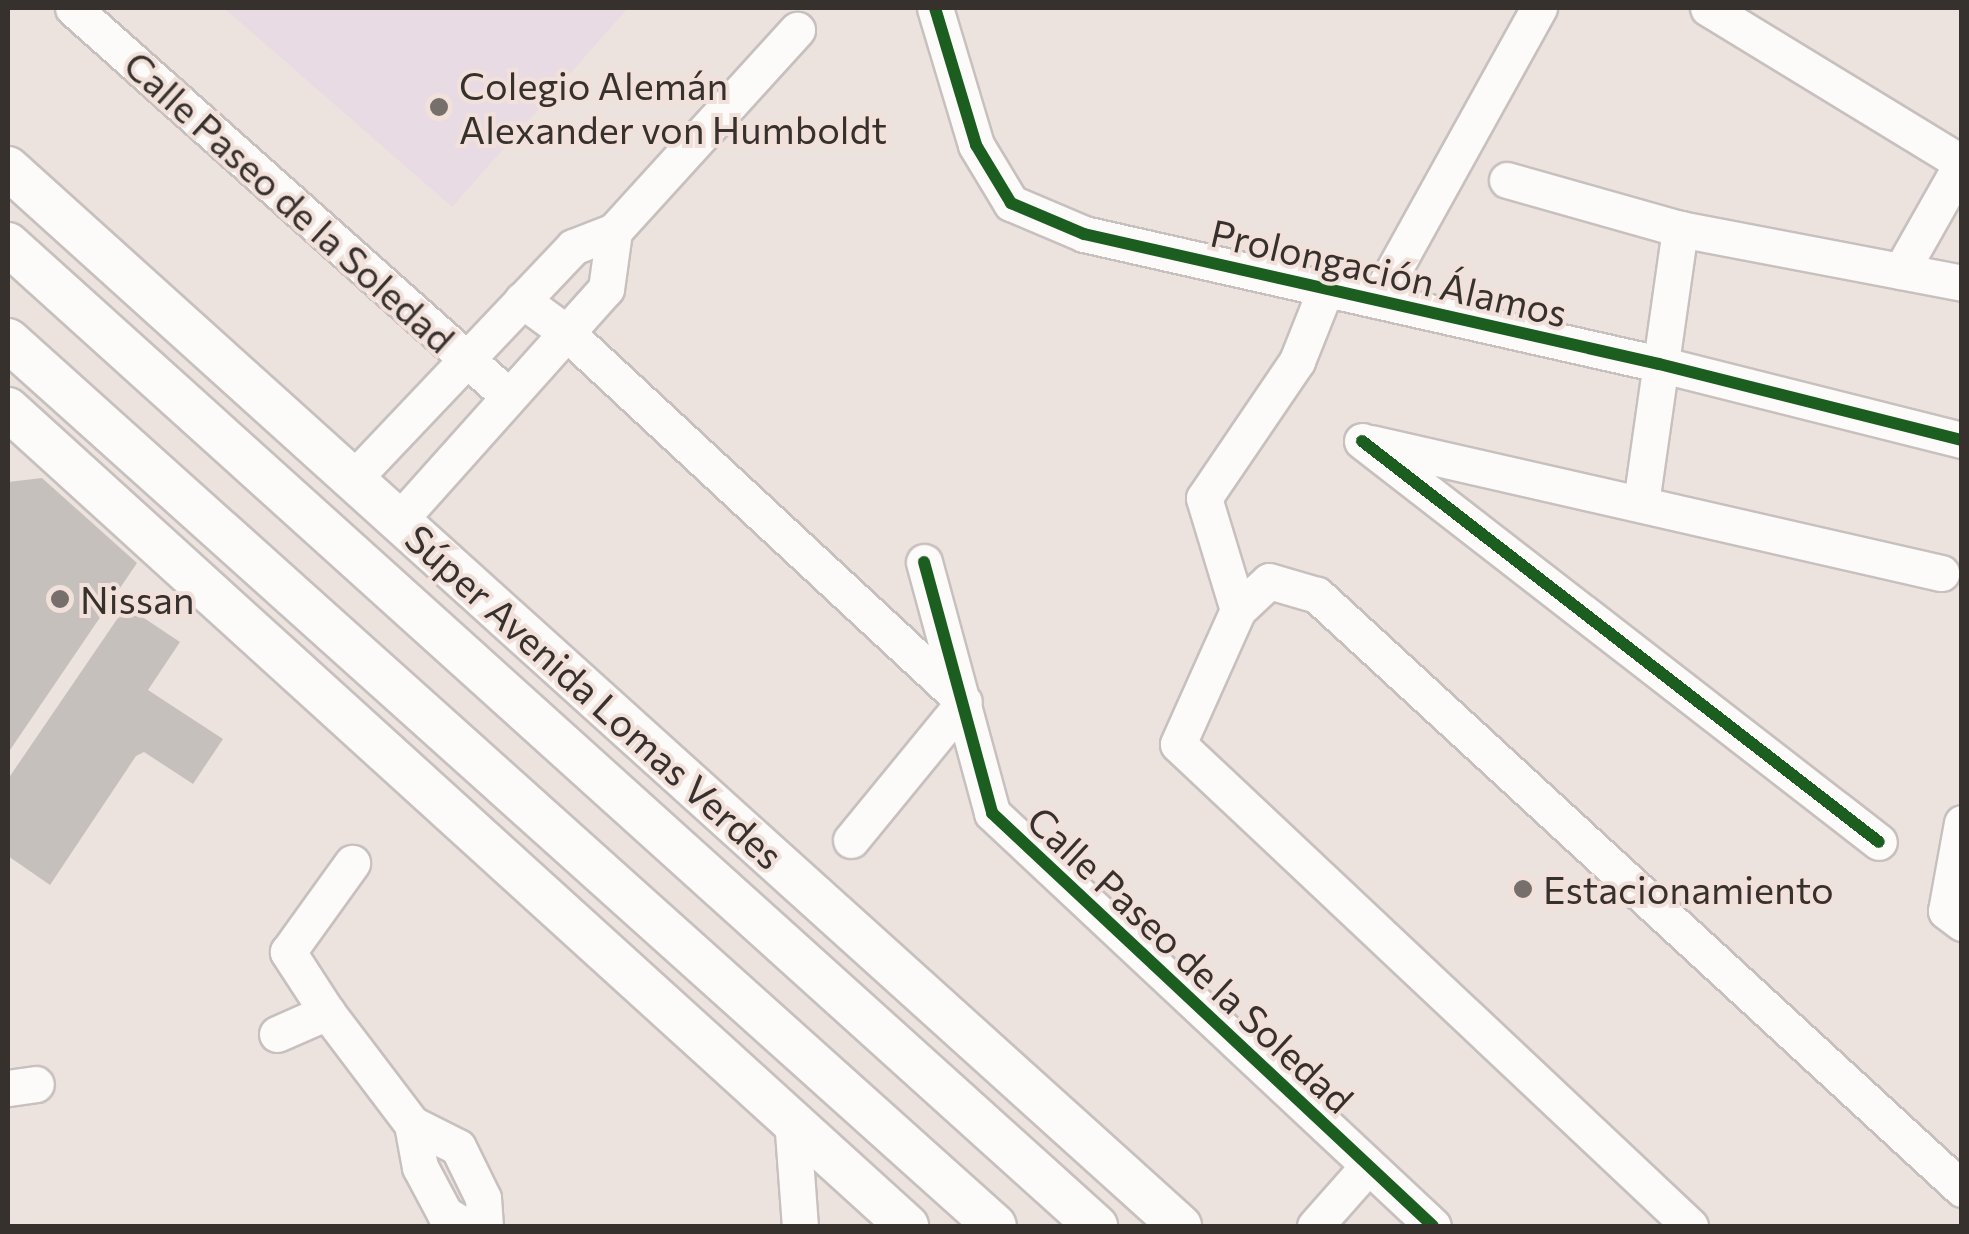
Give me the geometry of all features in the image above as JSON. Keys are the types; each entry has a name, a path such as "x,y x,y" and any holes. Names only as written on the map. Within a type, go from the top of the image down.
{"main road":[{"name":"Súper Avenida Lomas Verdes","path":"8,168 1180,1226"},
{"name":"Súper Avenida Lomas Verdes","path":"8,244 1096,1226"},
{"path":"69,299 202,343"},
{"path":"8,340 995,1226"},
{"path":"8,409 191,570 907,1226"},
{"path":"163,482 191,570"}],"street":[{"name":"Calle Paseo de la Soledad","path":"73,8 508,395"},
{"name":"Prolongación Álamos","path":"935,8 976,146 1011,203 1084,234 1659,364 1962,440"},
{"path":"1377,300 1538,8"},
{"path":"1708,8 1962,163 1901,271"},
{"path":"354,478 573,247 614,231 797,30"},
{"path":"1508,180 1680,230 1962,283"},
{"path":"1641,504 1680,230"},
{"path":"400,519 606,289 614,231"},
{"path":"1238,610 1204,498 1298,361 1326,288"},
{"path":"522,300 567,333 964,702 851,840"},
{"path":"1878,842 1362,441 1940,573"},
{"name":"Calle Paseo de la Soledad","path":"924,562 992,812 1432,1226"},
{"path":"1690,1226 1178,744 1210,680 1238,610 1268,581 1317,595 1962,1189"},
{"path":"1962,822 1946,912 1962,922"},
{"path":"352,863 288,952 326,1012 412,1124 458,1146 484,1198 484,1226"},
{"path":"277,1034 326,1012"},
{"path":"792,1118 800,1226"},
{"path":"412,1124 420,1167 445,1214 465,1226"},
{"path":"1316,1226 1368,1166"}],"shaded area":[{"name":"Colegio Alemán Alexander von Humboldt","path":"224,8 628,8 452,207"}],"building":[{"name":"Nissan","path":"42,478 137,563 8,753 8,482"},
{"path":"126,606 180,642 148,690 223,739 193,784 144,752 136,756 50,885 8,856 8,779"}],"cycle path":[{"path":"935,8 976,145 1011,203 1084,234 1659,364 1962,440"},
{"path":"1362,441 1879,842"},
{"path":"924,562 992,813 1433,1226"}],"place":[{"name":"Colegio Alemán Alexander von Humboldt","path":"439,107"},
{"name":"Nissan","path":"60,599"},
{"name":"Estacionamiento","path":"1523,889"}]}
